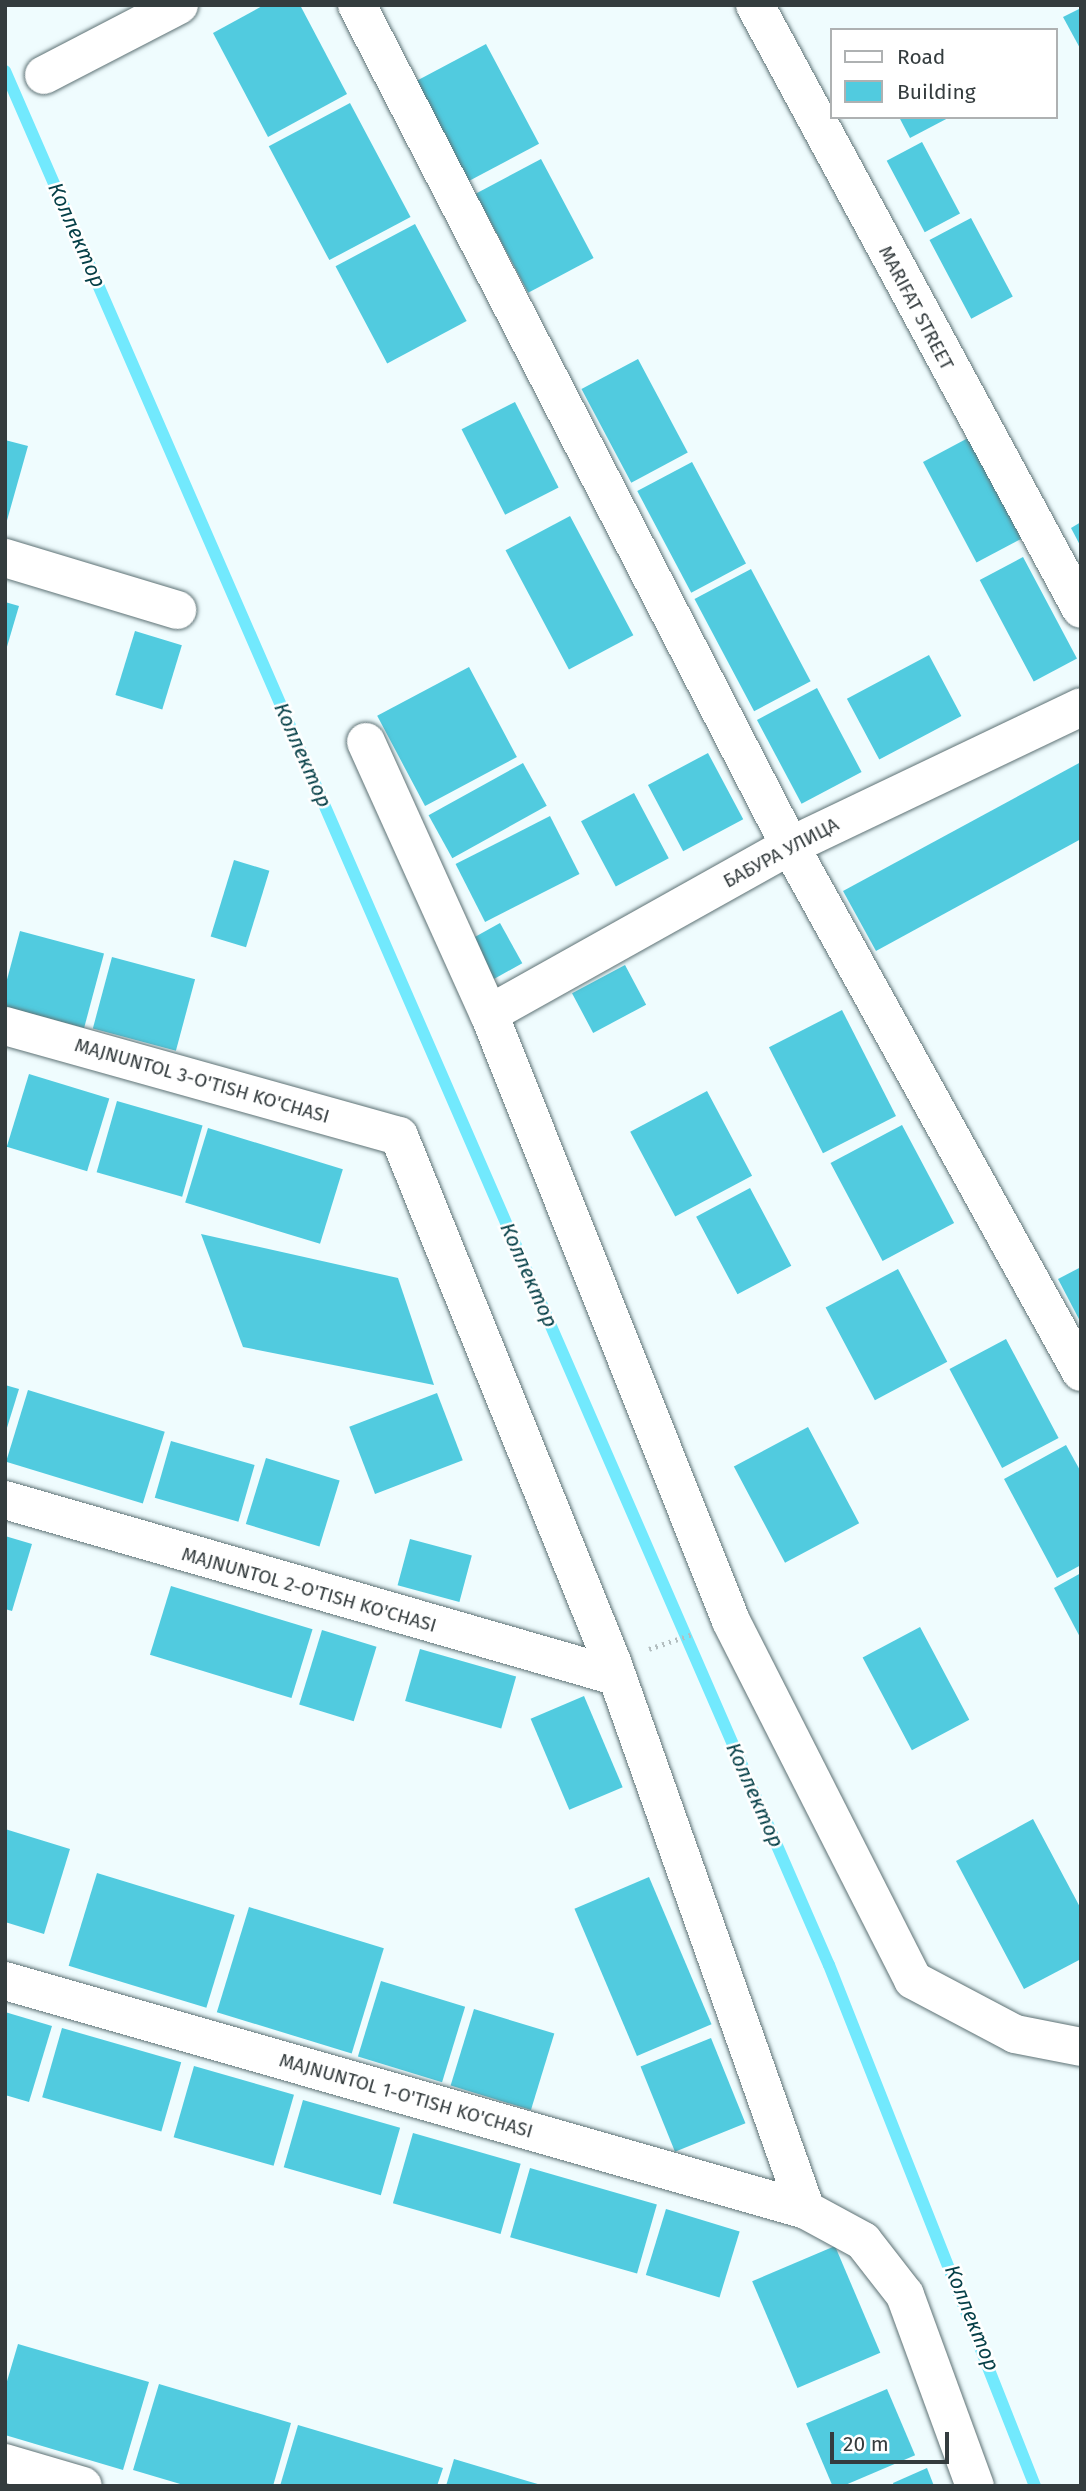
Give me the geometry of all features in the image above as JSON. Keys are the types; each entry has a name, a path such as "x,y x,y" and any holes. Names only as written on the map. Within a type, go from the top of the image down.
{"street":[{"path":"44,75 179,5"},
{"path":"357,5 790,846 1081,1372"},
{"name":"MARIFAT STREET","path":"755,5 1081,608"},
{"path":"5,558 177,610"},
{"name":"БАБУРА УЛИЦА","path":"489,1014 790,846 1081,707"},
{"path":"366,742 489,1014 730,1621 913,1980 1015,2034 1081,2047"},
{"name":"MAJNUNTOL 3-O'TISH KO'CHASI","path":"5,1026 399,1136 613,1669"},
{"name":"MAJNUNTOL 2-O'TISH KO'CHASI","path":"5,1500 613,1669"},
{"path":"613,1669 806,2210"},
{"name":"MAJNUNTOL 1-O'TISH KO'CHASI","path":"5,1981 806,2210 863,2241 905,2295 975,2486"},
{"path":"5,2463 83,2486"}],"path":[{"path":"613,1669 730,1621"}],"building":[{"path":"264,5 300,5 347,94 268,137 213,33"},
{"path":"1081,8 1081,50 1063,17"},
{"path":"486,44 539,144 468,181 415,82"},
{"path":"350,103 411,217 329,260 269,146"},
{"path":"900,119 946,119 910,138"},
{"path":"922,142 960,214 925,232 887,161"},
{"path":"541,159 594,258 528,293 476,194"},
{"path":"971,218 1013,297 971,319 930,240"},
{"path":"415,224 467,321 387,363 336,266"},
{"path":"638,359 688,453 631,483 581,389"},
{"path":"515,402 559,488 505,515 462,429"},
{"path":"968,438 1022,539 976,563 923,462"},
{"path":"5,440 28,446 6,524 5,524"},
{"path":"692,462 746,564 691,593 637,491"},
{"path":"570,516 633,635 569,669 506,550"},
{"path":"1081,522 1081,547 1071,528"},
{"path":"1023,557 1077,659 1034,682 980,580"},
{"path":"751,569 811,681 754,711 694,599"},
{"path":"5,602 19,606 6,650 5,650"},
{"path":"135,631 182,645 162,709 115,695"},
{"path":"929,655 961,716 879,760 847,699"},
{"path":"469,667 517,757 425,806 377,716"},
{"path":"817,688 862,772 802,804 757,720"},
{"path":"708,753 743,819 683,851 648,785"},
{"path":"1081,762 1081,839 876,951 843,891"},
{"path":"523,763 547,806 452,858 429,815"},
{"path":"634,793 669,858 616,887 581,821"},
{"path":"550,816 580,874 485,922 456,864"},
{"path":"234,860 269,871 246,947 211,937"},
{"path":"500,923 522,963 489,982 467,941"},
{"path":"20,931 104,954 84,1028 5,1007 5,987"},
{"path":"112,957 195,979 176,1051 93,1028"},
{"path":"625,965 646,1005 593,1033 572,993"},
{"path":"842,1010 896,1116 823,1153 769,1047"},
{"path":"29,1074 109,1099 87,1171 7,1147"},
{"path":"707,1091 752,1176 675,1217 630,1132"},
{"path":"117,1101 203,1126 182,1197 97,1172"},
{"path":"902,1125 954,1223 883,1261 830,1163"},
{"path":"208,1128 343,1169 320,1244 185,1203"},
{"path":"750,1188 791,1266 737,1294 696,1217"},
{"path":"201,1234 398,1278 434,1385 243,1347"},
{"path":"1081,1267 1081,1323 1058,1279"},
{"path":"898,1269 947,1362 875,1400 826,1307"},
{"path":"1006,1339 1059,1438 1002,1468 949,1369"},
{"path":"5,1385 19,1389 6,1431 5,1431"},
{"path":"28,1390 165,1432 143,1504 6,1462"},
{"path":"437,1393 463,1460 375,1494 349,1427"},
{"path":"808,1427 859,1523 785,1563 734,1466"},
{"path":"171,1441 255,1465 238,1522 155,1498"},
{"path":"1066,1445 1081,1472 1081,1565 1057,1578 1004,1479"},
{"path":"266,1458 340,1481 319,1546 246,1524"},
{"path":"5,1536 32,1544 12,1611 5,1609"},
{"path":"410,1539 472,1556 459,1602 398,1585"},
{"path":"1081,1573 1081,1639 1054,1588"},
{"path":"171,1586 313,1629 291,1698 150,1655"},
{"path":"920,1627 969,1720 912,1750 863,1658"},
{"path":"322,1630 377,1647 354,1721 299,1705"},
{"path":"420,1649 516,1677 501,1728 405,1701"},
{"path":"584,1696 623,1787 569,1810 531,1719"},
{"path":"1033,1819 1081,1909 1081,1959 1024,1989 956,1861"},
{"path":"5,1829 70,1849 44,1934 5,1922"},
{"path":"97,1873 235,1915 206,2008 69,1966"},
{"path":"649,1877 712,2024 637,2056 574,1909"},
{"path":"249,1907 384,1948 352,2053 217,2012"},
{"path":"381,1981 465,2007 442,2082 358,2057"},
{"path":"474,2009 554,2034 531,2110 451,2086"},
{"path":"5,2012 52,2026 29,2102 5,2095"},
{"path":"62,2028 181,2062 161,2131 42,2097"},
{"path":"711,2038 745,2123 675,2152 641,2066"},
{"path":"194,2066 294,2095 274,2166 174,2137"},
{"path":"303,2100 400,2128 381,2195 284,2167"},
{"path":"413,2133 521,2164 501,2234 393,2203"},
{"path":"530,2168 657,2204 637,2274 510,2237"},
{"path":"666,2209 740,2232 719,2297 646,2275"},
{"path":"835,2246 880,2353 797,2388 752,2281"},
{"path":"18,2344 149,2382 123,2470 5,2435 5,2388"},
{"path":"159,2384 291,2423 273,2486 187,2486 133,2470"},
{"path":"887,2389 915,2455 843,2486 833,2486 806,2423"},
{"path":"298,2425 443,2468 437,2486 280,2486"},
{"path":"454,2459 541,2485 446,2486"},
{"path":"927,2468 934,2486 894,2486 893,2483"}],"waterway":[{"name":"Коллектор","path":"5,71 829,1965 1035,2486"}]}
